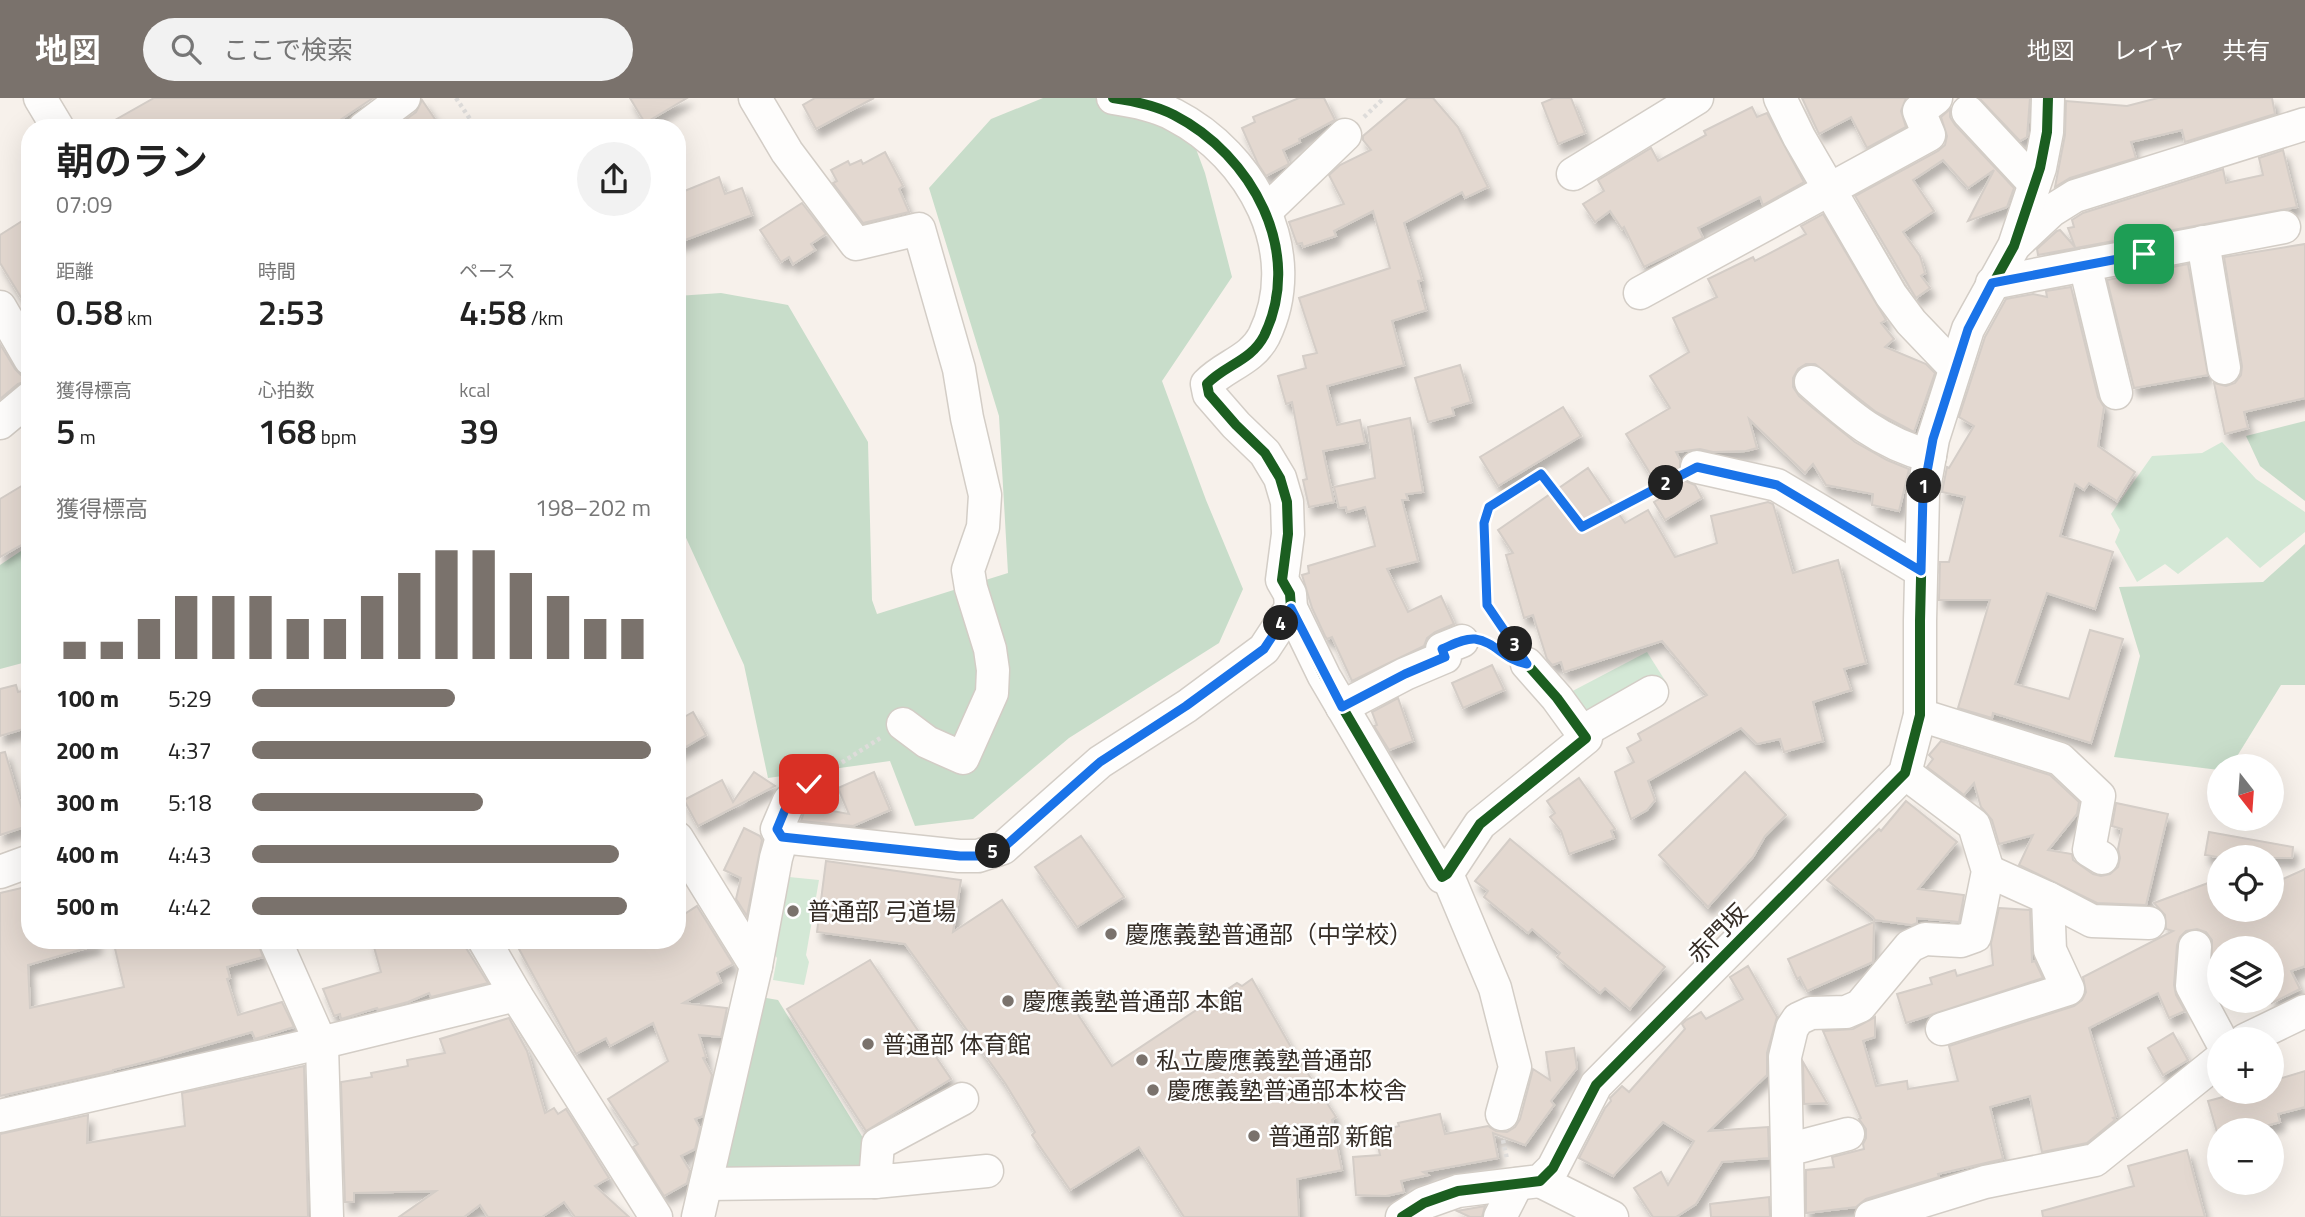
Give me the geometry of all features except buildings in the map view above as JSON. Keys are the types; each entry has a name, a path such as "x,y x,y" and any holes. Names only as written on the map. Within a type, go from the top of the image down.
{"street":[{"path":"40,98 53,119"},
{"path":"755,98 787,152 856,244 919,229 959,369 985,495 983,527 968,570 990,649 992,693 964,758 927,742 903,724"},
{"path":"1113,98 1136,101 1174,115 1210,138 1236,163 1266,211 1278,264 1271,316 1263,337 1254,350 1239,363 1216,374 1207,384 1209,394 1265,453 1280,478 1287,502 1288,534 1282,580 1290,594 1291,608 1342,707 1442,877 1447,874 1480,824 1586,738 1557,698 1527,664"},
{"path":"1573,174 1697,98"},
{"path":"1780,98 1799,137 1891,295 1955,368"},
{"path":"1640,293 1929,135 1919,111 1936,98"},
{"path":"1788,1217 1785,1057 1792,1028 1798,1019 1811,1013 1846,1012 1860,1006 1910,946 1925,939 1961,941 1975,936 1988,871 1974,825 1905,773 1920,715 1923,494 1930,456 1968,329 2014,246 2035,183 2047,132 2048,98"},
{"path":"374,119 398,100"},
{"path":"1968,112 2035,183"},
{"path":"2014,246 2051,211 2075,196 2305,124"},
{"path":"1266,211 1345,135"},
{"path":"1992,283 2284,227"},
{"path":"2203,242 2224,368"},
{"path":"2085,265 2116,393"},
{"path":"0,307 21,343"},
{"path":"1811,382 1870,431 1904,449 1930,456"},
{"path":"0,423 21,406"},
{"path":"1697,467 1777,485 1921,571"},
{"path":"782,837 960,856 978,856 1003,848 1100,762 1186,706 1264,649 1291,608"},
{"path":"1342,707 1405,674 1445,657 1442,649 1462,641"},
{"path":"1581,732 1652,692"},
{"path":"1920,715 2060,759 2099,796 2090,850 2102,858"},
{"name":"赤門坂","path":"1500,1217 1519,1181 1553,1168 1596,1085 1905,773"},
{"path":"698,1217 756,967 782,837 777,829 789,800 809,784"},
{"path":"686,853 756,967"},
{"path":"0,872 21,864"},
{"path":"1988,871 2092,921 2149,923"},
{"path":"1447,874 1496,988 1515,1066 1502,1114"},
{"path":"1942,1028 2068,989 2050,950 2048,898"},
{"path":"2195,947 2192,986 2214,1027"},
{"path":"279,949 320,1044 327,1217"},
{"path":"489,949 656,1217"},
{"path":"0,1116 320,1044 516,995"},
{"path":"2272,1027 2305,1011"},
{"path":"1876,1216 1985,1182 2095,1160 2207,1070"},
{"path":"874,1182 878,1144 962,1099"},
{"path":"1787,1150 1848,1134"},
{"path":"706,1184 874,1182 987,1171"},
{"path":"1402,1217 1424,1203 1458,1191 1519,1181 1612,1217"}],"path":[{"path":"456,98 470,119"},
{"path":"1527,664 1487,605 1484,523 1489,507 1541,474 1582,527 1697,467"},
{"path":"1462,641 1475,639 1490,645 1514,662 1527,664"},
{"path":"809,784 903,724"},
{"path":"1502,1114 1503,1140 1519,1181"}],"green space":[{"path":"1043,98 1177,98 1205,173 1232,277 1162,381 1206,500 1243,589 1219,643 1069,738 973,819 915,826 890,761 768,778 744,665 686,538 686,295 721,293 788,305 868,442 872,600 877,614 1008,573 999,416 929,188 991,119"},
{"path":"2305,421 2305,501 2260,466 2246,436"},
{"path":"2222,442 2256,479 2305,512 2305,532 2260,568 2227,537 2178,574 2165,564 2137,582 2115,542 2120,530 2111,514 2152,456 2202,453"},
{"path":"2305,544 2305,685 2281,685 2238,754 2207,754 2207,769 2114,757 2140,656 2119,587 2263,582"},
{"path":"21,551 21,663 0,669 0,565"},
{"path":"1647,652 1666,682 1585,724 1563,696"},
{"name":"普通部 弓道場","path":"779,876 819,880 806,955 809,962 804,985 773,980 777,958 766,942"},
{"path":"755,996 778,1000 868,1146 869,1168 727,1174 721,1162"}],"cycle path":[{"path":"1113,98 1159,109 1202,133 1227,155 1248,180 1264,209 1274,240 1278,272 1275,304 1259,344 1207,384 1209,394 1265,453 1280,478 1287,502 1288,534 1282,580 1290,594 1291,608 1324,676 1442,877 1447,874 1480,824 1586,738 1557,698 1527,664"},
{"path":"1402,1217 1424,1203 1458,1191 1540,1181 1553,1168 1596,1085 1905,773 1920,715 1923,494 1933,439 1968,329 2014,246 2040,168 2047,132 2048,98"}],"place":[{"name":"普通部 弓道場","path":"793,911"},
{"name":"慶應義塾普通部（中学校）","path":"1111,934"},
{"name":"慶應義塾普通部 本館","path":"1008,1001"},
{"name":"普通部 体育館","path":"868,1044"},
{"name":"私立慶應義塾普通部","path":"1142,1060"},
{"name":"慶應義塾普通部本校舎","path":"1153,1090"},
{"name":"普通部 新館","path":"1254,1136"}],"route":[{"path":"809,784 789,800 777,829 782,837 978,856 1003,848 1100,762 1186,706 1264,649 1291,608 1342,707 1405,674 1445,657 1442,649 1462,641 1475,639 1490,645 1514,662 1527,664 1487,605 1484,523 1489,507 1541,474 1582,527 1697,467 1777,485 1921,571 1923,494 1933,439 1968,329 1992,283 2144,254"}]}
